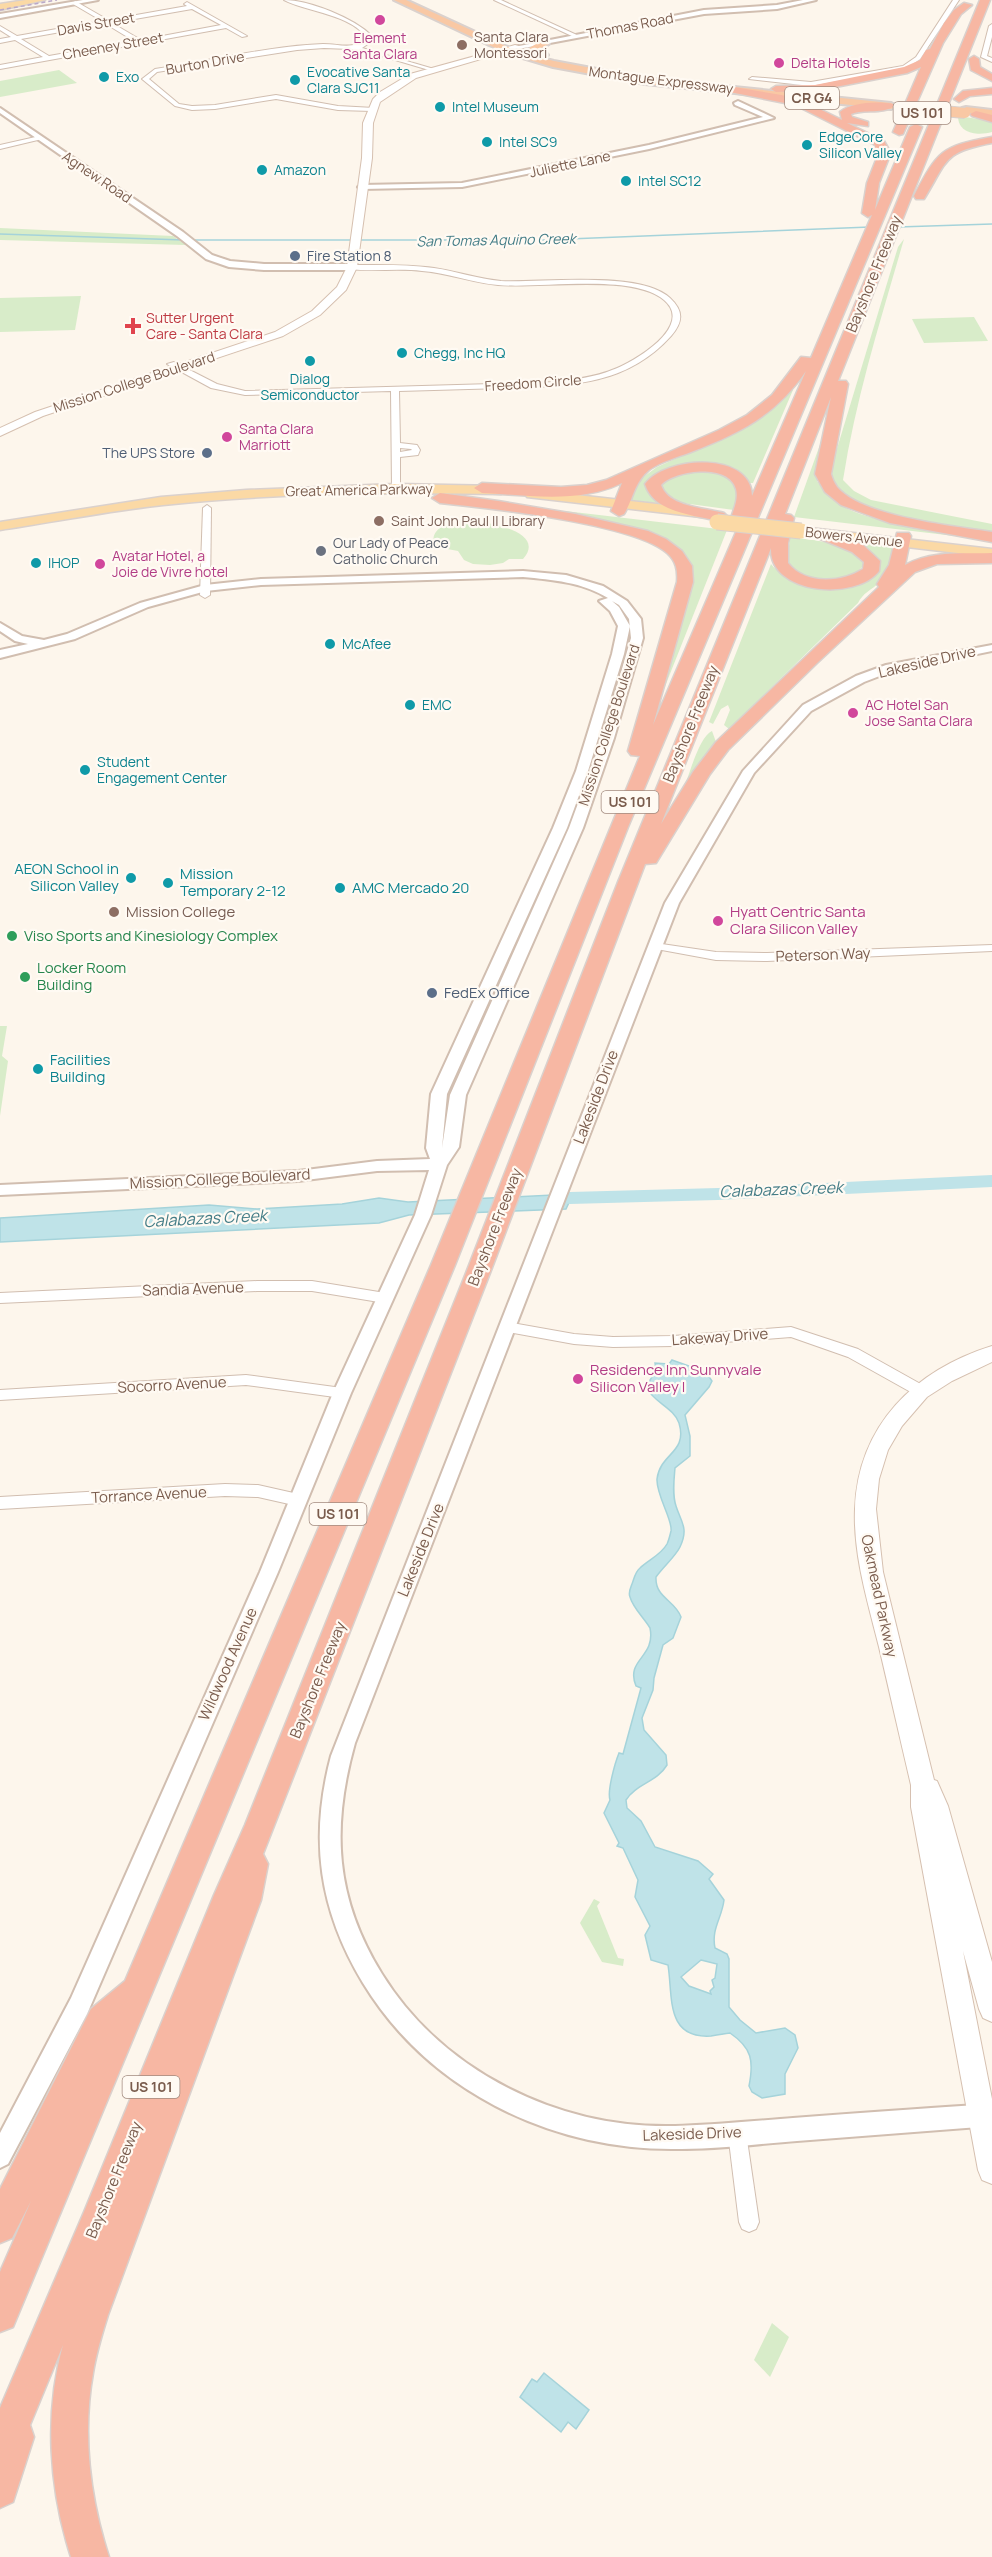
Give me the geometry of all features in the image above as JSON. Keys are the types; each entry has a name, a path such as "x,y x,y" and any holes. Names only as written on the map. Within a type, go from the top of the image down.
{"highway":[{"name":"Montague Expressway","path":"399,0 486,41 511,49 618,71 706,85"},
{"name":"Montague Expressway","path":"413,0 530,58 609,75 706,85 743,84 896,107"},
{"name":"Bayshore Freeway","path":"0,2452 260,1825 482,1262 627,882 883,254 894,242 898,226 985,0"},
{"path":"768,89 815,88 907,70 924,62 964,2"},
{"path":"949,48 964,2"},
{"path":"978,17 984,22 979,58 975,68 992,78"},
{"path":"482,55 491,49 486,41"},
{"path":"543,55 534,48 546,42"},
{"path":"896,107 882,125 855,123 844,114 854,108 896,107 914,98 938,42"},
{"path":"482,55 530,58"},
{"path":"949,122 979,58"},
{"path":"896,107 861,96 856,92 855,87 871,82 903,85 912,90 914,98"},
{"name":"Montague Expressway","path":"743,84 896,107 982,114"},
{"path":"738,103 730,96 743,84 799,103 877,141 882,146 883,152 872,195 871,221"},
{"path":"706,85 738,103"},
{"path":"959,99 967,93 992,91"},
{"name":"Bayshore Freeway","path":"0,2314 443,1265 620,827 869,237 871,221 926,102"},
{"path":"872,195 896,107"},
{"path":"964,133 992,138"},
{"path":"898,226 947,152 965,144 992,138"},
{"path":"928,180 942,141"},
{"path":"482,488 587,490 612,483 737,426 762,411 780,396 812,352 825,341"},
{"path":"845,347 848,360 823,474 827,487 845,502 875,514 992,537"},
{"path":"808,437 781,536 780,560 783,567 800,579 833,584 857,581 872,570 874,566 871,557 861,548 824,535"},
{"path":"620,507 630,482 648,465"},
{"path":"718,519 669,503 656,495 653,484 658,477 668,471 690,467 726,472 741,481 744,488 743,500 724,577"},
{"path":"440,498 536,511 630,530 667,546 682,559 686,570 685,582 633,762 614,815 620,827"},
{"path":"877,596 897,565 902,539"},
{"path":"627,882 647,864 702,772 722,746 877,596 909,569 922,562 951,558 992,558"},
{"path":"90,2557 81,2532 74,2498 70,2443 73,2380 90,2315 246,1900 260,1825"},
{"path":"0,2226 102,2019 136,1990"},
{"path":"0,2489 44,2349"}],"main road":[{"path":"0,5 22,0"},
{"path":"0,5 41,0"},
{"path":"358,122 367,107 383,94 427,68 511,49"},
{"name":"Mission College Boulevard","path":"7,418 279,334 310,317 336,296 348,278 344,264 354,246 356,234 367,158 367,107"},
{"path":"349,187 362,187"},
{"name":"Mission College Boulevard","path":"0,434 39,414 175,366"},
{"path":"0,434 26,433 33,419 39,414"},
{"name":"Great America Parkway","path":"0,526 161,501 246,494 396,488 482,488 718,519"},
{"name":"Great America Parkway","path":"0,537 88,522 245,504 440,498 620,507"},
{"name":"Bowers Avenue","path":"718,519 902,539 992,553"},
{"name":"Bowers Avenue","path":"802,528 824,535 992,545"},
{"name":"Oakmead Parkway","path":"992,1354 961,1368 921,1391 901,1414 879,1449 867,1485 864,1515 866,1545 923,1785 923,1807 986,2115 992,2170"},
{"name":"Oakmead Parkway","path":"923,1785 936,1806 992,2009"}],"street":[{"path":"0,16 95,0"},
{"path":"180,0 244,36"},
{"path":"287,0 344,21 366,32 370,40 358,48"},
{"path":"497,0 576,36"},
{"name":"Thomas Road","path":"511,49 721,10 777,7 813,0"},
{"path":"743,84 811,84 905,67 918,58 964,2"},
{"path":"75,3 140,42"},
{"path":"708,3 721,10"},
{"name":"Davis Street","path":"0,41 193,7"},
{"name":"Cheeney Street","path":"0,67 227,26"},
{"path":"992,26 979,58 992,60"},
{"path":"0,28 48,58"},
{"name":"Burton Drive","path":"358,48 324,46 297,48 155,71 145,79 177,105 192,108 215,107 276,97 334,106 367,107"},
{"path":"358,48 427,68"},
{"name":"Juliette Lane","path":"362,187 462,185 493,180 770,118 738,103"},
{"name":"Agnew Road","path":"0,110 180,234 194,244 196,249 209,257 229,264 247,266 344,264"},
{"path":"0,145 38,136"},
{"name":"Freedom Circle","path":"175,366 214,386 245,393 545,385 606,375 639,361 654,350 676,324 678,312 666,298 655,292 612,282 500,283 419,268 344,264"},
{"path":"395,390 396,488"},
{"path":"205,592 207,508"},
{"name":"Mission College Boulevard","path":"0,661 8,654 81,633 144,605 205,592 260,589 539,580 566,584 597,596 615,609 622,620 624,630 572,798 539,878 439,1094 434,1148 439,1164 377,1166 298,1176 0,1190"},
{"name":"Mission College Boulevard","path":"8,654 66,645 147,611 205,592"},
{"path":"0,626 24,641 50,643"},
{"path":"0,632 8,654"},
{"name":"Lakeside Drive","path":"986,2115 674,2138 611,2133 564,2123 493,2093 419,2039 394,2011 362,1962 339,1905 329,1852 330,1810 335,1775 349,1733 672,903 748,771 807,708 860,679 886,669 933,658 991,650"},
{"name":"Peterson Way","path":"655,946 716,956 767,957 992,948"},
{"name":"Wildwood Avenue","path":"0,2156 79,2006 269,1572 342,1393 423,1215 439,1164"},
{"name":"Sandia Avenue","path":"0,1298 290,1286 312,1286 385,1298"},
{"name":"Lakeway Drive","path":"507,1327 574,1339 613,1342 673,1341 791,1332 854,1353 921,1391"},
{"name":"Socorro Avenue","path":"0,1395 246,1380 342,1393"},
{"name":"Torrance Avenue","path":"0,1503 225,1490 258,1491 298,1500"},
{"path":"736,2133 749,2223"}],"green space":[{"path":"59,70 77,83 0,97 0,81"},
{"path":"958,116 992,121 992,132 981,134 965,130 961,127"},
{"path":"0,228 173,236 186,245 0,240"},
{"path":"904,239 862,388 843,480 854,491 871,500 992,524 992,533 909,518 865,505 848,497 836,487 829,475 898,247"},
{"path":"81,296 75,330 0,332 0,298"},
{"path":"974,317 988,341 924,343 912,319"},
{"path":"793,390 753,483 746,483 733,474 708,468 674,467 650,478 648,487 659,501 656,503 629,500 642,478 657,467 744,428 771,409"},
{"path":"822,439 817,481 839,504 875,518 963,537 794,517"},
{"path":"679,471 709,471 732,478 739,493 734,510 682,503 658,489 661,479"},
{"path":"565,511 727,530 664,689 660,688 692,579 674,546 563,513"},
{"path":"463,520 483,522 509,529 520,534 527,541 529,549 523,559 509,559 503,563 490,565 473,564 464,560 458,551 442,548 434,543 438,529"},
{"path":"790,537 840,546 866,562 850,576 840,579 828,580 806,575 787,565"},
{"path":"868,544 894,548 887,571 879,583 865,594 729,729 724,725 730,710 728,705 721,709 713,724 709,722 771,564 779,572 801,583 827,587 851,586 862,583 878,572 878,561 866,547"},
{"path":"712,731 716,742 685,785 703,740"},
{"path":"0,1026 7,1026 2,1056 8,1061 0,1116"},
{"path":"594,1899 600,1902 597,1906 618,1958 624,1959 623,1966 602,1962 580,1923"},
{"path":"772,2323 789,2337 770,2377 754,2360"}],"water":[{"path":"573,1194 566,1209 409,1215 379,1223 0,1242 0,1218 209,1205 257,1209 342,1204 379,1198 408,1202"},
{"path":"672,1360 706,1372 712,1381 685,1415 690,1436 690,1456 675,1468 674,1487 675,1501 684,1535 678,1551 656,1577 659,1590 681,1617 673,1638 663,1645 653,1690 642,1718 644,1730 666,1755 667,1765 663,1771 630,1795 626,1800 627,1808 641,1821 655,1847 698,1861 713,1874 709,1879 724,1900 714,1941 715,1948 727,1954 729,1959 729,2007 756,2033 785,2028 795,2035 798,2048 785,2074 785,2094 762,2098 752,2092 749,2086 751,2062 743,2044 730,2033 711,2036 696,2035 686,2031 678,2023 672,2002 668,1965 651,1960 645,1935 650,1926 635,1897 638,1880 623,1848 617,1846 619,1843 604,1813 610,1800 610,1784 615,1763 619,1753 623,1754 641,1688 636,1686 634,1670 649,1646 651,1638 650,1628 629,1595 637,1571 664,1548 671,1531 670,1520 659,1492 657,1479 659,1470 677,1447 681,1433 676,1418 653,1397 646,1387 656,1370 655,1363 669,1364","holes":["701,1960 717,1964 711,1994 689,1986 681,1977"]},
{"path":"544,2373 589,2410 576,2429 568,2422 561,2432 520,2397 532,2379 537,2382"}],"waterway":[{"name":"San Tomas Aquino Creek","path":"898,227 992,224"},
{"name":"San Tomas Aquino Creek","path":"190,240 543,240 870,227"},
{"name":"San Tomas Aquino Creek","path":"0,234 184,240"},
{"name":"Calabazas Creek","path":"570,1198 718,1194 992,1181"}],"railway":[{"path":"0,10 57,0"}],"place":[{"name":"Element Santa Clara","path":"380,20"},
{"name":"Santa Clara Montessori","path":"462,45"},
{"name":"Delta Hotels","path":"779,63"},
{"name":"Exo","path":"104,77"},
{"name":"Evocative Santa Clara SJC11","path":"295,80"},
{"name":"Intel Museum","path":"440,107"},
{"name":"Intel SC9","path":"487,142"},
{"name":"EdgeCore Silicon Valley","path":"807,145"},
{"name":"Amazon","path":"262,170"},
{"name":"Intel SC12","path":"626,181"},
{"name":"Fire Station 8","path":"295,256"},
{"name":"Sutter Urgent Care - Santa Clara","path":"133,326"},
{"name":"Chegg, Inc HQ","path":"402,353"},
{"name":"Dialog Semiconductor","path":"310,361"},
{"name":"Santa Clara Marriott","path":"227,437"},
{"name":"The UPS Store","path":"207,453"},
{"name":"Saint John Paul II Library","path":"379,521"},
{"name":"Our Lady of Peace Catholic Church","path":"321,551"},
{"name":"IHOP","path":"36,563"},
{"name":"Avatar Hotel, a Joie de Vivre hotel","path":"100,564"},
{"name":"McAfee","path":"330,644"},
{"name":"EMC","path":"410,705"},
{"name":"AC Hotel San Jose Santa Clara","path":"853,713"},
{"name":"Student Engagement Center","path":"85,770"},
{"name":"AEON School in Silicon Valley","path":"131,878"},
{"name":"Mission Temporary 2-12","path":"168,883"},
{"name":"AMC Mercado 20","path":"340,888"},
{"name":"Mission College","path":"114,912"},
{"name":"Hyatt Centric Santa Clara Silicon Valley","path":"718,921"},
{"name":"Viso Sports and Kinesiology Complex","path":"12,936"},
{"name":"Locker Room Building","path":"25,977"},
{"name":"FedEx Office","path":"432,993"},
{"name":"Facilities Building","path":"38,1069"},
{"name":"Residence Inn Sunnyvale Silicon Valley I","path":"578,1379"}]}
